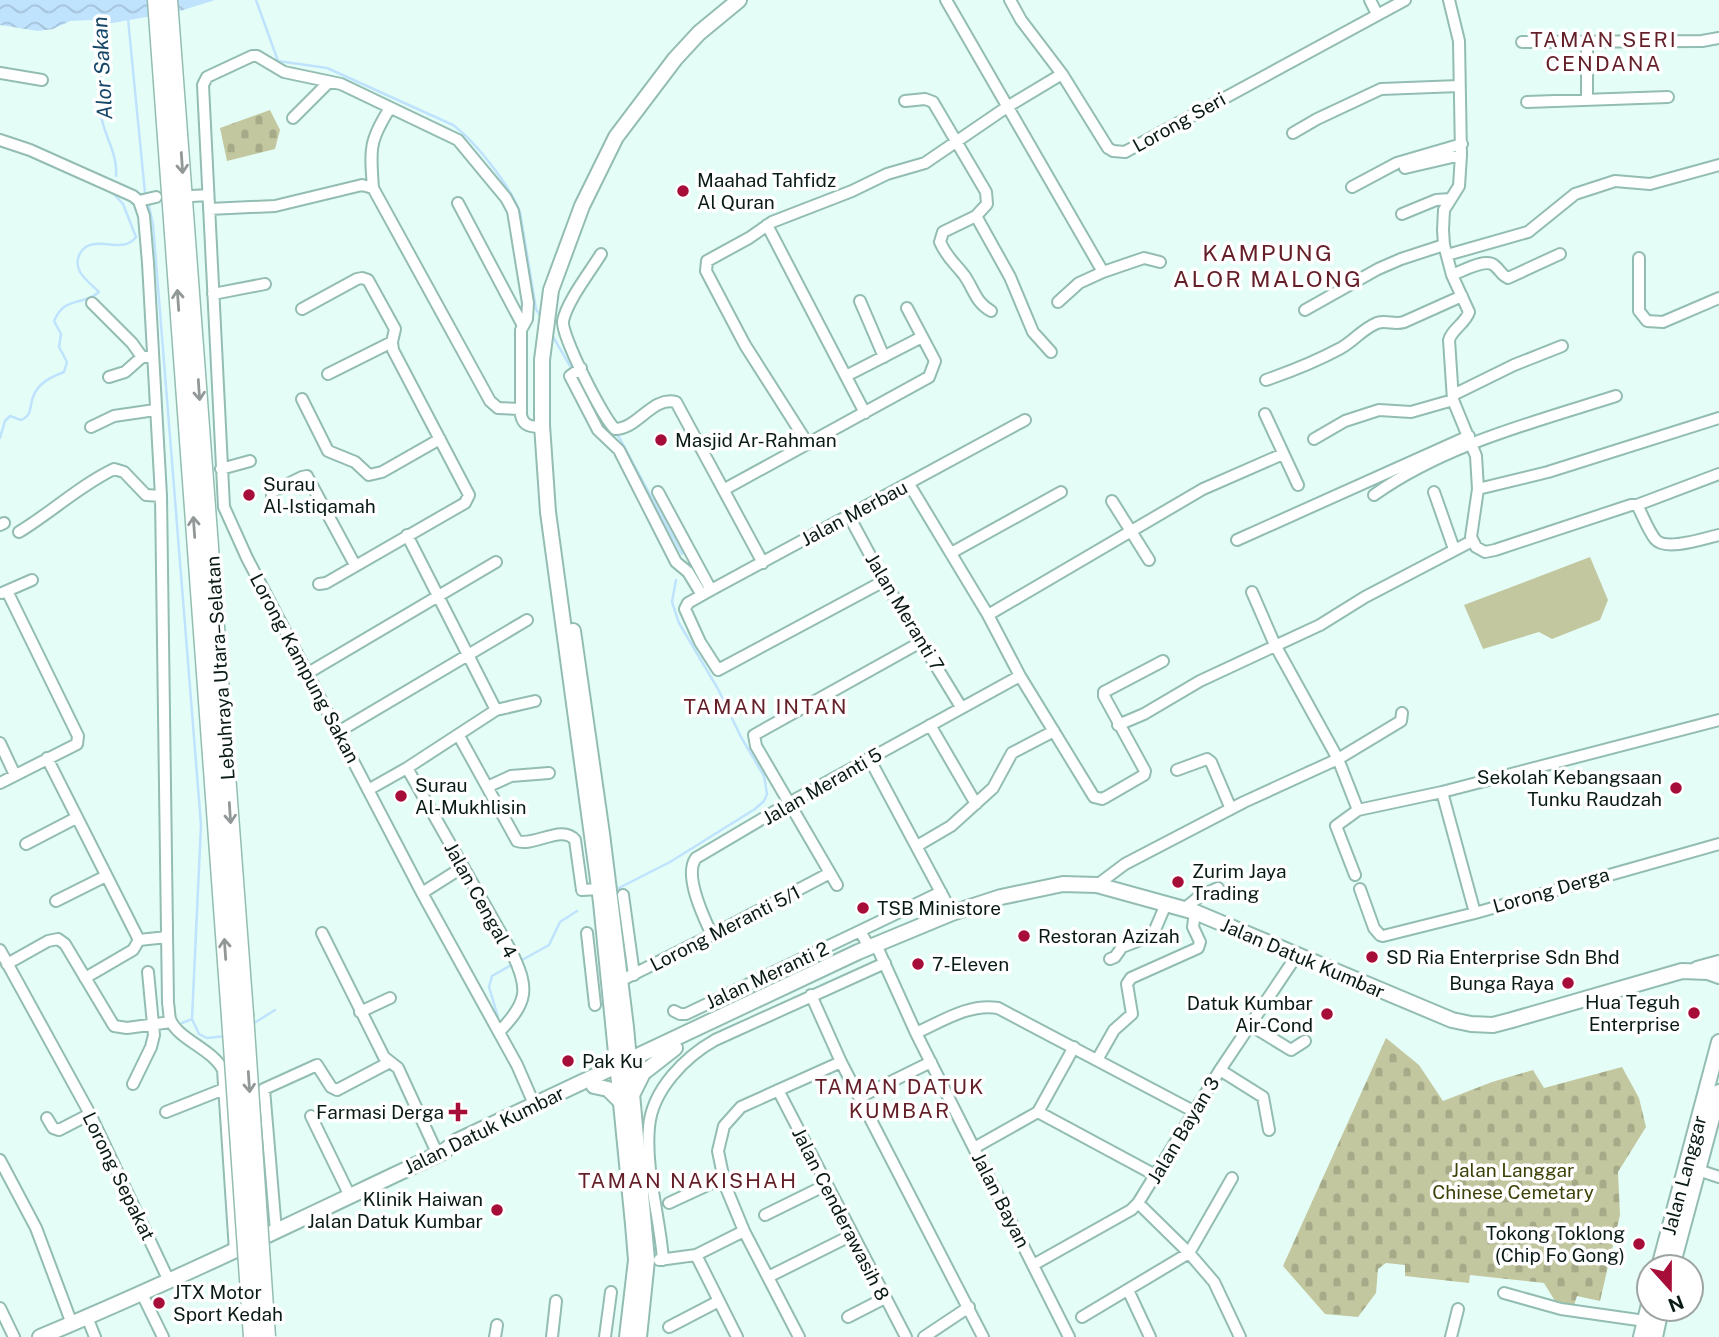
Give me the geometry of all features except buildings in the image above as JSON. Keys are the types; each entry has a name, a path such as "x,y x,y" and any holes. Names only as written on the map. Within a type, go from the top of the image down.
{"highway":[{"name":"Lebuhraya Utara–Selatan","path":"156,0 170,98"},
{"name":"Lebuhraya Utara–Selatan","path":"169,0 170,98 237,1015 267,1337"},
{"name":"Lebuhraya Utara–Selatan","path":"237,1015 253,1337"}],"main road":[{"path":"627,1337 636,1259 623,1067 605,950 554,511 547,481 542,427 542,360 551,290 582,206 616,137 675,59 699,33 739,0"},
{"path":"567,624 602,834 620,981 619,1028 608,1054 588,1084 605,1087 625,1100"},
{"name":"Jalan Datuk Kumbar","path":"670,1045 821,970 952,913 1037,888 1081,883 1189,911 1443,1017 1471,1024 1493,1025 1682,971 1708,972 1719,976"},
{"name":"Jalan Datuk Kumbar","path":"40,1337 142,1294 670,1045 853,964 879,946"},
{"path":"1682,971 1719,963"},
{"path":"619,1028 640,1042 670,1045"},
{"name":"Jalan Langgar","path":"1675,1253 1719,1042"},
{"path":"639,1337 647,1260 625,1100 643,1073 670,1045"},
{"name":"Jalan Datuk Kumbar","path":"450,1151 457,1141 534,1104 588,1084"},
{"name":"Jalan Langgar","path":"1664,1253 1719,1092"}],"street":[{"path":"946,0 1103,272"},
{"name":"Lorong Seri","path":"1010,0 1021,20 1062,74 1108,148 1125,152 1405,0"},
{"path":"1370,0 1377,14"},
{"path":"1449,0 1459,41 1462,150 1459,186 1444,210 1445,250 1452,275 1469,312 1466,320 1450,336 1453,398 1476,456 1478,489 1472,541 1485,552 1495,550 1637,505 1719,474"},
{"path":"1522,42 1710,41 1719,38"},
{"path":"1587,42 1587,99"},
{"name":"Lorong Kampung Sakan","path":"330,82 284,72 257,56 252,56 207,77 204,85 222,497 227,517 422,893 517,1065 534,1104"},
{"path":"0,74 42,80"},
{"path":"808,444 745,345 706,271 706,263 767,225 887,174 918,167 954,141 1062,74"},
{"path":"293,118 330,82 350,88 458,140 506,198 515,220 528,303 527,318 522,324"},
{"path":"1293,133 1381,89 1459,86"},
{"path":"1527,102 1668,97"},
{"path":"905,101 925,99 933,102 988,196 987,204 976,216 943,232 940,242 949,260 965,278 978,301 991,310"},
{"path":"390,108 376,131 370,152 373,188 490,401 498,408 520,409"},
{"path":"0,140 30,150 133,195 139,201 144,216 148,263 147,357 155,410 161,496 167,937 171,1022 185,1037 220,1064 235,1251"},
{"path":"1405,168 1462,150"},
{"path":"1352,187 1396,163 1462,150"},
{"path":"1305,310 1378,269 1445,250 1528,232 1574,194 1615,181 1650,184 1719,165"},
{"path":"209,209 275,206 362,184 373,188"},
{"path":"192,196 208,195"},
{"path":"139,201 156,197"},
{"path":"1402,214 1436,200 1450,200"},
{"path":"458,203 522,324 522,421 533,427 542,427"},
{"path":"976,216 1010,277 1033,332 1051,352"},
{"path":"767,225 865,413"},
{"path":"601,254 567,311 563,324 577,371 615,429 624,429 662,401 676,402 725,489 762,563"},
{"path":"1452,275 1486,262 1494,265 1508,278 1560,254"},
{"path":"1058,302 1079,283 1103,272 1144,258 1160,262"},
{"path":"1639,258 1639,311 1647,321 1663,322 1719,298"},
{"path":"302,309 357,279 366,278 395,329 393,350 468,491 468,500 326,583 319,583"},
{"path":"213,294 265,284"},
{"path":"1266,380 1308,365 1381,321 1396,324 1404,322 1462,296"},
{"path":"860,301 884,357"},
{"path":"87,314 95,307 147,357"},
{"path":"725,489 929,377 935,361 907,309"},
{"path":"846,376 922,337"},
{"path":"328,374 392,342"},
{"path":"1314,439 1345,421 1379,410 1411,412 1453,398 1514,365 1562,346"},
{"path":"109,377 125,372 147,357"},
{"path":"577,371 570,376 598,430 619,450 676,562 707,592"},
{"path":"1237,540 1471,440 1616,396"},
{"path":"302,399 328,451 355,462 369,475 382,472 440,439"},
{"path":"91,427 114,416 155,410"},
{"path":"1265,414 1298,485"},
{"path":"1478,489 1548,472 1719,418"},
{"name":"Jalan Merbau","path":"884,581 718,670 700,642 685,609 688,603 707,592 1025,419"},
{"path":"1374,495 1402,476 1471,440"},
{"path":"988,615 1203,489 1283,454"},
{"path":"220,469 250,461"},
{"path":"19,532 81,488 114,469 124,472 146,495 161,496"},
{"path":"272,498 272,492 307,476 355,565"},
{"path":"909,484 1092,794 1102,799 1144,775 1146,771 1118,725 1104,692 1163,661"},
{"path":"658,492 707,592"},
{"path":"951,553 1061,492"},
{"path":"1434,492 1454,549"},
{"path":"1112,501 1149,560"},
{"path":"1637,505 1655,539 1668,546 1719,535"},
{"name":"Jalan Meranti 7","path":"849,516 884,581 961,708"},
{"path":"407,535 496,710"},
{"path":"1118,725 1144,714 1200,681 1320,625 1365,597 1472,541"},
{"path":"308,673 496,562"},
{"path":"0,783 77,744 78,733 3,593 32,580"},
{"path":"1252,592 1275,645 1338,759 1358,810"},
{"path":"338,732 527,620"},
{"path":"837,885 755,744 756,732 921,642"},
{"name":"Jalan Meranti 5","path":"712,935 698,904 691,870 693,862 789,803 1020,676"},
{"path":"369,790 459,736 496,710 536,701"},
{"path":"1097,885 1125,864 1231,808 1338,759 1401,721 1402,713"},
{"path":"1355,875 1336,826 1358,810 1442,792 1719,720"},
{"path":"930,725 976,804"},
{"path":"917,846 951,826 976,804 998,782 1007,758 1012,753 1054,731"},
{"path":"459,736 511,834 520,843 565,833 571,835 575,840 582,890 599,889"},
{"path":"0,744 15,775"},
{"path":"47,758 139,940"},
{"path":"869,758 952,913"},
{"path":"1177,770 1207,759 1211,762 1231,808"},
{"name":"Jalan Cengal 4","path":"407,768 522,975 522,1004 499,1032"},
{"path":"487,787 511,776 550,773"},
{"path":"1442,792 1475,913"},
{"path":"26,844 76,818"},
{"name":"Lorong Derga","path":"1360,889 1376,931 1383,936 1475,913 1719,844"},
{"path":"422,893 463,867"},
{"name":"Lorong Meranti 5/1","path":"620,981 830,873"},
{"path":"56,901 106,876"},
{"path":"1097,1060 1114,1030 1132,1014 1127,984 1131,978 1198,948 1200,942 1189,911 1200,896 1218,888"},
{"name":"Jalan Meranti 2","path":"674,1011 686,1014 941,892"},
{"path":"623,895 634,975"},
{"path":"1110,959 1115,957 1122,947 1154,932 1166,904"},
{"name":"Jalan Bayan","path":"860,931 879,946 916,1033 1069,1337"},
{"path":"322,933 384,1057 398,1068 450,1151"},
{"path":"587,933 595,1005"},
{"path":"139,940 167,937"},
{"path":"7,964 48,941 58,939 65,944 114,1026 127,1028 171,1022"},
{"path":"85,978 133,950 139,940"},
{"name":"Lorong Sepakat","path":"0,950 90,1114 169,1281"},
{"path":"589,951 605,950"},
{"path":"813,953 821,970"},
{"name":"Jalan Bayan 3","path":"1033,1265 1131,1210 1138,1203 1220,1070 1297,955"},
{"path":"663,1261 649,1153 649,1124 659,1097 678,1068 697,1050 885,963"},
{"path":"133,1084 154,1035 148,972"},
{"path":"811,995 841,1062 983,1337"},
{"path":"360,1013 390,998"},
{"path":"916,1033 964,1012 991,1007 1195,1112"},
{"path":"1251,1025 1292,1051 1305,1041"},
{"path":"974,1148 1038,1112 1074,1048"},
{"path":"276,1231 264,1089 317,1065 331,1087 337,1090 390,1062"},
{"path":"799,1337 744,1231 723,1178 718,1151 724,1126 741,1107 841,1062"},
{"path":"860,1097 931,1062"},
{"path":"1220,1070 1263,1097 1269,1130"},
{"path":"166,1112 224,1089"},
{"name":"Jalan Cenderawasih 8","path":"778,1090 906,1337"},
{"path":"1038,1112 1155,1175"},
{"path":"47,1118 53,1128 59,1130 90,1114"},
{"path":"311,1116 350,1196"},
{"path":"0,1160 36,1228 72,1324"},
{"path":"1692,1168 1719,1177"},
{"path":"669,1203 723,1178"},
{"path":"1082,1317 1189,1254 1232,1178"},
{"path":"765,1215 826,1185"},
{"path":"1138,1203 1214,1282 1240,1337"},
{"path":"647,1260 663,1261 696,1255 744,1231"},
{"path":"768,1277 846,1238"},
{"path":"696,1255 737,1337"},
{"path":"1128,1290 1150,1337"},
{"path":"606,1337 611,1292"},
{"path":"1504,1293 1561,1309 1635,1320"},
{"path":"142,1294 163,1337"},
{"path":"848,1317 885,1298"},
{"path":"552,1337 556,1301"},
{"path":"669,1326 719,1301"},
{"path":"0,1307 14,1337"},
{"path":"924,1337 969,1307"},
{"path":"1451,1337 1458,1309"},
{"path":"87,1317 95,1337"}],"green space":[{"path":"270,110 280,130 275,149 227,161 220,128"},
{"path":"1590,557 1608,600 1600,620 1552,639 1539,632 1483,649 1464,605"},
{"name":"Jalan Langgar Chinese Cemetary","path":"1386,1038 1419,1065 1443,1101 1533,1070 1544,1088 1622,1067 1639,1098 1646,1127 1618,1172 1620,1215 1600,1301 1577,1296 1574,1305 1555,1301 1544,1283 1470,1275 1469,1283 1405,1276 1405,1265 1386,1263 1378,1269 1376,1293 1358,1317 1325,1314 1283,1266"}],"water":[{"path":"0,0 215,0 180,11 101,25 91,20 70,21 53,29 38,31 0,25"}],"waterway":[{"path":"256,0 278,61 327,68 453,125 482,153 520,212 536,309 541,317"},
{"path":"128,19 145,193"},
{"name":"Alor Sakan","path":"100,22 101,116 113,153 116,176"},
{"name":"Alor Sakan","path":"0,438 5,421 10,416 21,420 25,418 38,388 50,378 64,372 67,362 59,347 61,334 54,321 58,313 69,304 99,292 80,272 80,254 90,245 122,245 136,237 123,204 112,192"},
{"path":"148,202 153,224 201,825 192,1019 199,1034 207,1038 226,1036"},
{"path":"552,335 573,371"},
{"path":"577,377 591,401"},
{"path":"602,419 607,428 619,437 682,554"},
{"path":"613,891 670,862 755,809 767,794 764,776 679,623 672,602 676,580"},
{"path":"522,960 549,945 560,922 577,911"},
{"path":"498,1017 489,987 492,976 513,964"},
{"path":"251,1025 275,1010"},
{"path":"182,1023 192,1019"},
{"path":"523,1065 534,1091"}],"place":[{"name":"Maahad Tahfidz Al Quran","path":"683,191"},
{"name":"Masjid Ar-Rahman","path":"661,440"},
{"name":"Surau Al-Istiqamah","path":"249,495"},
{"name":"Sekolah Kebangsaan Tunku Raudzah","path":"1676,788"},
{"name":"Surau Al-Mukhlisin","path":"401,796"},
{"name":"Zurim Jaya Trading","path":"1178,882"},
{"name":"TSB Ministore","path":"863,908"},
{"name":"Restoran Azizah","path":"1024,936"},
{"name":"SD Ria Enterprise Sdn Bhd","path":"1372,957"},
{"name":"7-Eleven","path":"918,964"},
{"name":"Bunga Raya","path":"1568,983"},
{"name":"Hua Teguh Enterprise","path":"1694,1013"},
{"name":"Datuk Kumbar Air-Cond","path":"1327,1014"},
{"name":"Pak Ku","path":"568,1061"},
{"name":"Farmasi Derga","path":"458,1112"},
{"name":"Klinik Haiwan Jalan Datuk Kumbar","path":"497,1210"},
{"name":"Tokong Toklong (Chip Fo Gong)","path":"1639,1244"},
{"name":"JTX Motor Sport Kedah","path":"159,1303"}],"district":[{"name":"TAMAN SERI CENDANA","path":"1604,51"},
{"name":"KAMPUNG ALOR MALONG","path":"1268,265"},
{"name":"TAMAN INTAN","path":"766,706"},
{"name":"TAMAN DATUK KUMBAR","path":"900,1098"},
{"name":"TAMAN NAKISHAH","path":"688,1180"}]}
